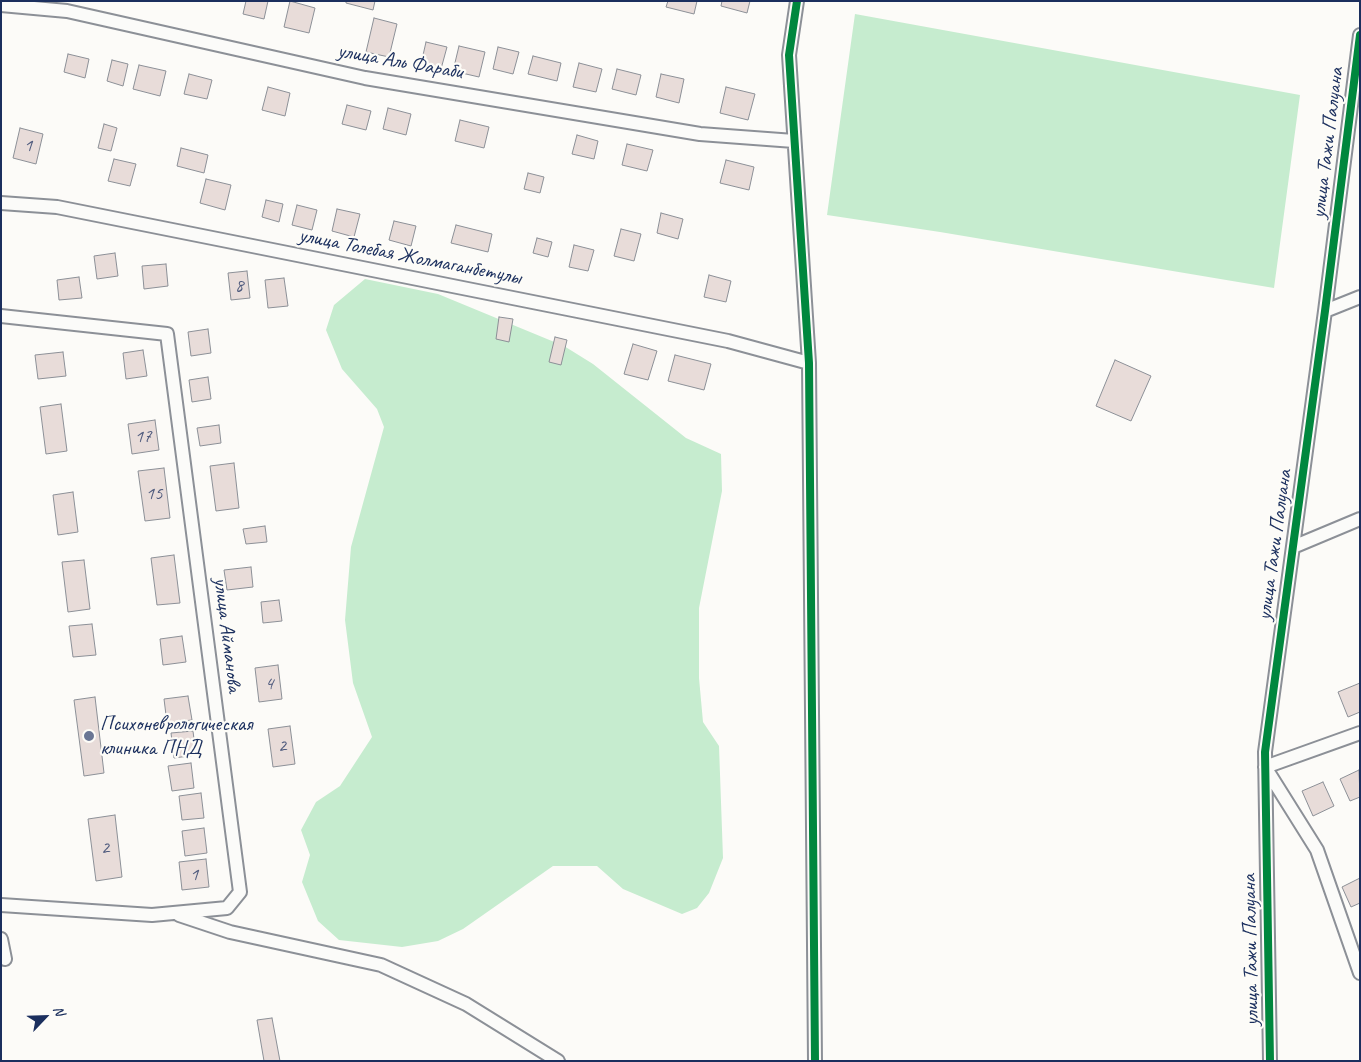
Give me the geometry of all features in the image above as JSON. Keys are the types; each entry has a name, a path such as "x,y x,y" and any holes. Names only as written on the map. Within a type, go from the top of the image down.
{"street":[{"path":"797,1 788,56 809,363 814,1061"},
{"name":"улица Аль Фараби","path":"1,5 67,11 365,78 700,134 794,141"},
{"name":"улица Тажи Палуана","path":"1270,1061 1265,752 1360,36"},
{"name":"улица Толебая Жолмаганбетулы","path":"1,203 56,207 728,341 809,363"},
{"path":"1324,311 1360,296"},
{"name":"улица Айманова","path":"1,316 168,334 240,892 227,908 152,915 1,905"},
{"path":"1293,547 1360,519"},
{"path":"1360,733 1265,767 1316,850 1360,973"},
{"path":"174,913 230,932 381,965 466,1004 558,1061"},
{"path":"1,939 5,959"}],"green space":[{"path":"855,14 1300,95 1274,288 827,215"},
{"path":"365,279 438,294 564,346 593,364 686,438 721,454 722,491 699,608 699,678 703,722 719,746 723,858 709,893 697,908 682,914 623,889 597,866 553,866 463,929 438,941 402,947 339,940 318,921 302,882 310,855 301,830 316,802 340,786 372,737 353,683 345,620 351,547 384,427 377,409 342,369 326,330 334,305"}],"building":[{"path":"246,1 268,1 264,19 243,14"},
{"path":"290,1 315,8 309,33 284,27"},
{"path":"346,1 375,1 373,10 346,3"},
{"path":"668,1 697,1 694,14 666,7"},
{"path":"722,1 750,1 747,13 721,6"},
{"path":"374,18 397,24 389,57 366,52"},
{"path":"426,42 447,47 441,69 421,64"},
{"path":"459,46 485,52 479,77 453,71"},
{"path":"498,47 519,52 513,74 493,69"},
{"path":"68,54 89,59 85,78 64,72"},
{"path":"533,56 561,63 557,81 528,74"},
{"path":"112,60 128,64 123,86 107,81"},
{"path":"579,63 602,69 596,92 573,87"},
{"path":"139,65 166,71 160,96 133,89"},
{"path":"617,69 641,75 636,95 612,89"},
{"path":"189,74 212,80 207,99 184,94"},
{"path":"661,74 684,79 679,103 656,97"},
{"path":"268,87 290,93 285,116 262,110"},
{"path":"726,87 755,94 748,120 720,113"},
{"path":"347,105 371,111 366,130 342,124"},
{"path":"388,108 411,114 406,135 383,129"},
{"path":"460,120 489,127 484,148 455,141"},
{"path":"104,124 117,128 111,151 98,148"},
{"path":"20,128 43,134 36,164 13,158"},
{"path":"577,135 598,141 594,159 572,154"},
{"path":"627,144 653,150 647,171 622,165"},
{"path":"181,148 208,155 204,173 177,166"},
{"path":"114,159 136,164 130,186 108,181"},
{"path":"726,160 754,167 749,190 720,183"},
{"path":"528,173 544,177 540,193 524,189"},
{"path":"206,179 231,185 225,210 200,203"},
{"path":"266,200 283,204 279,222 262,217"},
{"path":"297,205 317,210 312,230 292,225"},
{"path":"337,209 360,214 354,237 332,231"},
{"path":"661,213 683,219 678,239 657,233"},
{"path":"394,221 416,226 411,246 389,240"},
{"path":"456,225 492,234 488,252 451,243"},
{"path":"621,229 641,234 634,261 614,256"},
{"path":"537,238 552,242 548,257 533,253"},
{"path":"574,245 594,250 588,271 569,267"},
{"path":"115,253 118,276 97,279 94,256"},
{"path":"166,264 168,286 144,289 142,266"},
{"path":"247,271 250,298 231,300 228,273"},
{"path":"709,275 731,281 726,302 704,297"},
{"path":"79,277 82,298 59,300 57,280"},
{"path":"284,278 288,306 268,308 265,280"},
{"path":"499,317 513,319 509,342 496,339"},
{"path":"208,329 211,353 191,356 188,332"},
{"path":"555,337 567,340 561,365 549,362"},
{"path":"633,344 657,351 648,380 624,374"},
{"path":"143,350 147,376 126,379 123,353"},
{"path":"63,352 66,376 38,379 35,355"},
{"path":"675,355 711,364 704,390 668,381"},
{"path":"1115,360 1151,376 1131,421 1096,406"},
{"path":"208,377 211,399 192,402 189,380"},
{"path":"61,404 67,451 46,454 40,407"},
{"path":"155,420 159,450 132,454 128,424"},
{"path":"219,425 221,443 200,446 197,428"},
{"path":"234,463 239,508 216,511 210,466"},
{"path":"164,468 170,518 145,521 138,471"},
{"path":"73,492 78,532 58,535 53,495"},
{"path":"265,526 267,542 246,544 243,529"},
{"path":"174,555 180,603 157,605 151,558"},
{"path":"84,560 90,609 68,612 62,562"},
{"path":"251,567 253,587 227,590 224,570"},
{"path":"279,600 282,621 263,623 261,602"},
{"path":"92,624 96,655 73,657 69,626"},
{"path":"182,636 186,662 163,665 160,639"},
{"path":"278,665 282,699 259,702 255,668"},
{"path":"1360,683 1360,712 1348,717 1338,692"},
{"path":"188,696 192,720 167,723 164,699"},
{"name":"Психоневрологическая клиника ПНД","path":"95,697 104,773 84,776 74,700"},
{"path":"290,726 295,764 273,767 268,729"},
{"path":"193,731 196,755 174,758 171,733"},
{"path":"191,763 194,788 172,791 168,766"},
{"path":"1359,770 1360,797 1350,801 1340,779"},
{"path":"1323,782 1334,806 1313,816 1302,791"},
{"path":"201,793 204,818 182,820 179,796"},
{"path":"115,815 122,877 96,881 88,819"},
{"path":"204,828 207,853 185,856 182,831"},
{"path":"206,859 209,887 182,890 179,862"},
{"path":"1360,878 1360,903 1351,907 1342,887"},
{"path":"272,1018 280,1061 264,1061 257,1020"}],"cycle path":[{"path":"797,1 789,55 809,363 815,1061"},
{"path":"1270,1061 1265,752 1325,311 1360,35"}],"place":[{"name":"Психоневрологическая клиника ПНД","path":"89,736"}]}
